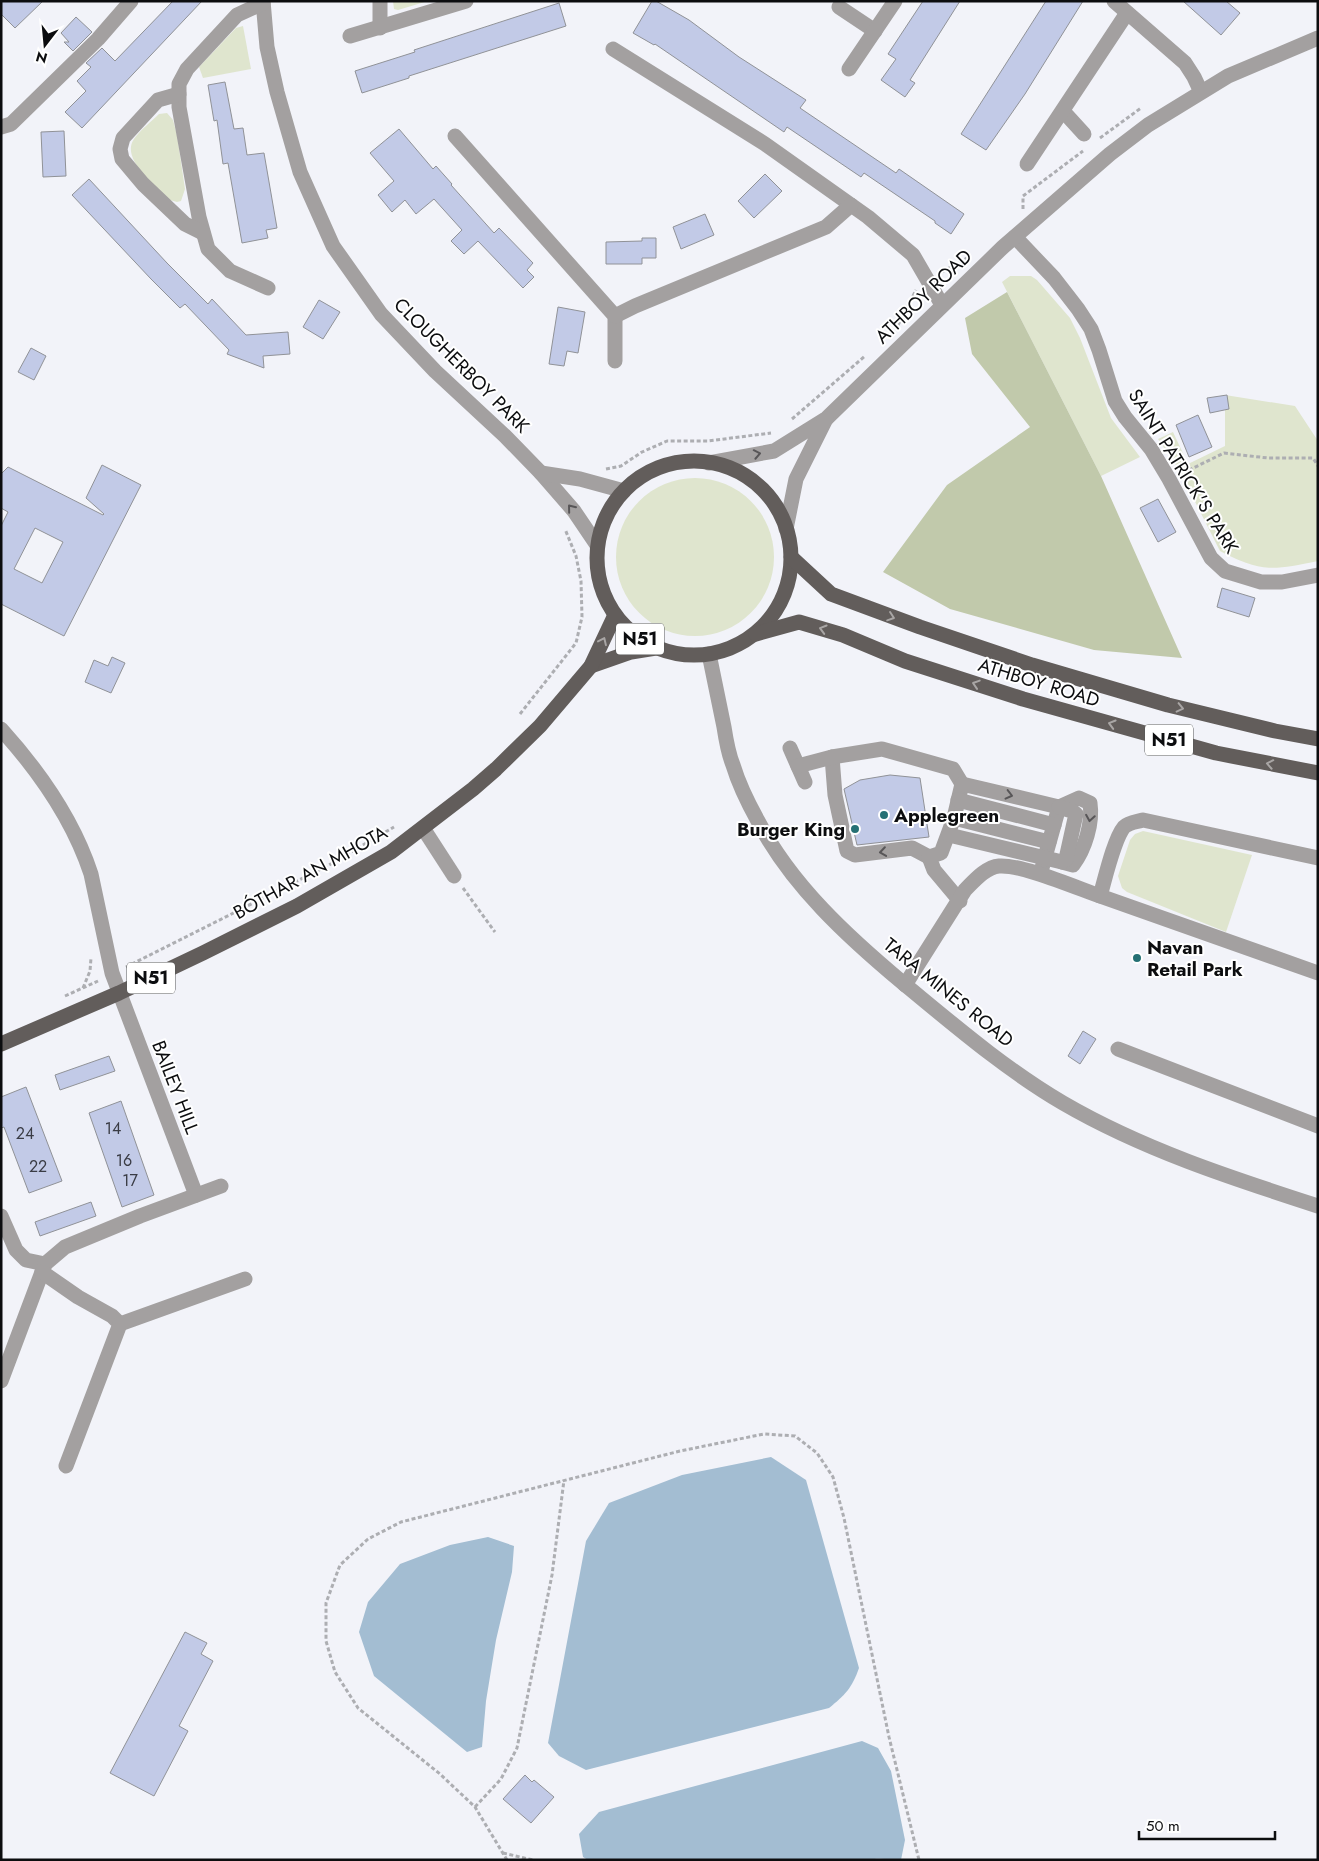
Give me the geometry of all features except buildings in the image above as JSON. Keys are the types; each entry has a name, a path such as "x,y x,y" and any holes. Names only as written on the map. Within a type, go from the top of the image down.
{"main road":[{"name":"N51","path":"691,462 709,463 748,476 765,491 786,529 791,557 787,586 773,614 754,634 735,646 709,654 681,654 656,648 634,635 615,615 604,596 598,572 597,545 608,512 624,491 647,473 670,464 691,462"},
{"name":"ATHBOY ROAD","path":"791,557 831,594 920,627 1032,665 1168,705 1318,739"},
{"name":"BÓTHAR AN MHOTA","path":"1,1044 203,954 297,906 391,852 496,769 540,726 591,666 615,615"},
{"name":"ATHBOY ROAD","path":"754,634 800,622 843,635 905,661 1023,699 1216,753 1318,773"},
{"name":"N51","path":"591,666 631,652 656,648"}],"street":[{"path":"1,126 11,124 98,39 131,1"},
{"path":"380,1 380,28"},
{"path":"350,36 466,1"},
{"path":"849,69 895,1"},
{"path":"1114,1 1185,63 1201,92"},
{"path":"263,2 237,15 187,69 179,84 179,106 198,217 208,249 230,271 268,288"},
{"name":"CLOUGHERBOY PARK","path":"263,2 268,47 282,110 300,172 333,246 381,314 435,371 506,436 574,511 597,545"},
{"path":"838,7 874,31"},
{"path":"1028,164 1127,13"},
{"name":"ATHBOY ROAD","path":"827,418 942,305 1026,227 1110,154 1148,125 1228,76 1318,38"},
{"path":"613,49 764,144 868,217 913,255 942,305"},
{"path":"179,94 158,100 123,138 120,149 122,159 143,184 184,224 203,233"},
{"path":"1063,111 1084,134"},
{"path":"455,136 615,316 615,361"},
{"path":"615,316 826,227 851,205"},
{"name":"SAINT PATRICK'S PARK","path":"1015,237 1054,278 1078,308 1091,329 1114,401 1151,448 1211,558 1224,571 1261,582 1282,582 1318,575"},
{"path":"709,463 774,450 827,418"},
{"path":"786,529 796,479 827,418"},
{"path":"541,474 580,479 624,491"},
{"name":"TARA MINES ROAD","path":"709,654 732,764 758,822 775,850 804,889 878,962 985,1049 1062,1102 1097,1121 1176,1156 1270,1191 1318,1206"},
{"name":"BAILEY HILL","path":"1,728 44,783 66,816 81,846 92,874 108,960 196,1195"},
{"path":"790,748 805,782"},
{"path":"798,766 832,757 882,749 954,769 962,784 954,818 941,853 929,857"},
{"path":"832,757 835,795 847,851 855,855 912,848 929,857 934,870 960,901"},
{"path":"949,835 1062,862 1066,859 1076,814 1072,811 962,784"},
{"path":"958,800 1054,825"},
{"path":"1040,875 1059,808"},
{"path":"954,818 1049,842"},
{"path":"1100,896 1117,840 1124,827 1131,822 1143,820 1318,858"},
{"path":"423,828 454,876"},
{"path":"905,985 960,901 965,890 976,877 997,866 1013,866 1318,973"},
{"path":"1118,1049 1318,1126"},
{"path":"1,1381 44,1268 65,1247 221,1186"},
{"path":"1,1216 16,1250 26,1260 44,1268 78,1297 112,1316 120,1324"},
{"path":"66,1466 120,1324 245,1279"}],"path":[{"path":"941,272 964,259"},
{"path":"896,329 916,290"},
{"path":"791,420 866,355"},
{"path":"605,469 621,466 642,452 668,441 708,441 776,432"},
{"path":"1169,479 1224,453 1268,458 1313,458 1318,466"},
{"path":"520,714 576,643 582,617 581,581 576,556 563,523"},
{"path":"125,968 329,865 394,826"},
{"path":"454,876 495,932"},
{"path":"91,950 90,971 83,988 94,982"},
{"path":"507,1860 476,1808 440,1774 358,1708 335,1672 326,1641 326,1603 340,1565 368,1539 401,1522 680,1451 764,1434 795,1436 817,1453 833,1477 844,1518 888,1737 919,1860"},
{"path":"476,1808 501,1779 517,1748 552,1575 564,1480"},
{"path":"503,1852 533,1860"}],"green space":[{"path":"393,1 428,1 398,10 394,9"},
{"path":"243,26 251,69 203,78 199,67 236,28"},
{"path":"167,113 173,120 177,135 185,189 181,201 177,202 170,200 142,172 132,155 131,147 134,139 142,129 159,114"},
{"path":"1010,276 1031,276 1037,280 1070,318 1080,338 1111,418 1140,457 1101,476 1002,282"},
{"path":"1007,292 1101,476 1182,658 1094,650 950,609 883,572 947,485 1030,427 972,354 965,318"},
{"path":"1225,395 1295,406 1318,441 1318,561 1268,568 1247,563 1220,551 1178,468 1158,439 1173,432 1188,464 1225,446"},
{"path":"703,478 718,481 732,487 751,501 761,513 771,534 774,557 771,580 761,601 751,613 739,623 718,633 703,636 687,636 672,633 651,623 629,601 617,572 616,549 619,534 629,513 651,491 680,479"},
{"path":"1143,831 1252,855 1226,932 1127,892 1122,888 1118,876 1130,840 1135,834"}],"water":[{"path":"771,1457 806,1480 859,1668 851,1686 829,1708 586,1770 559,1756 548,1743 586,1541 609,1503 682,1475"},
{"path":"488,1537 514,1546 512,1572 496,1640 486,1701 482,1747 467,1752 374,1676 359,1632 368,1602 400,1564 450,1545"},
{"path":"862,1741 878,1748 891,1771 905,1840 901,1860 588,1860 583,1857 579,1834 599,1812"}],"place":[{"name":"Applegreen","path":"884,815"},
{"name":"Burger King","path":"855,829"},
{"name":"Navan Retail Park","path":"1137,958"}]}
